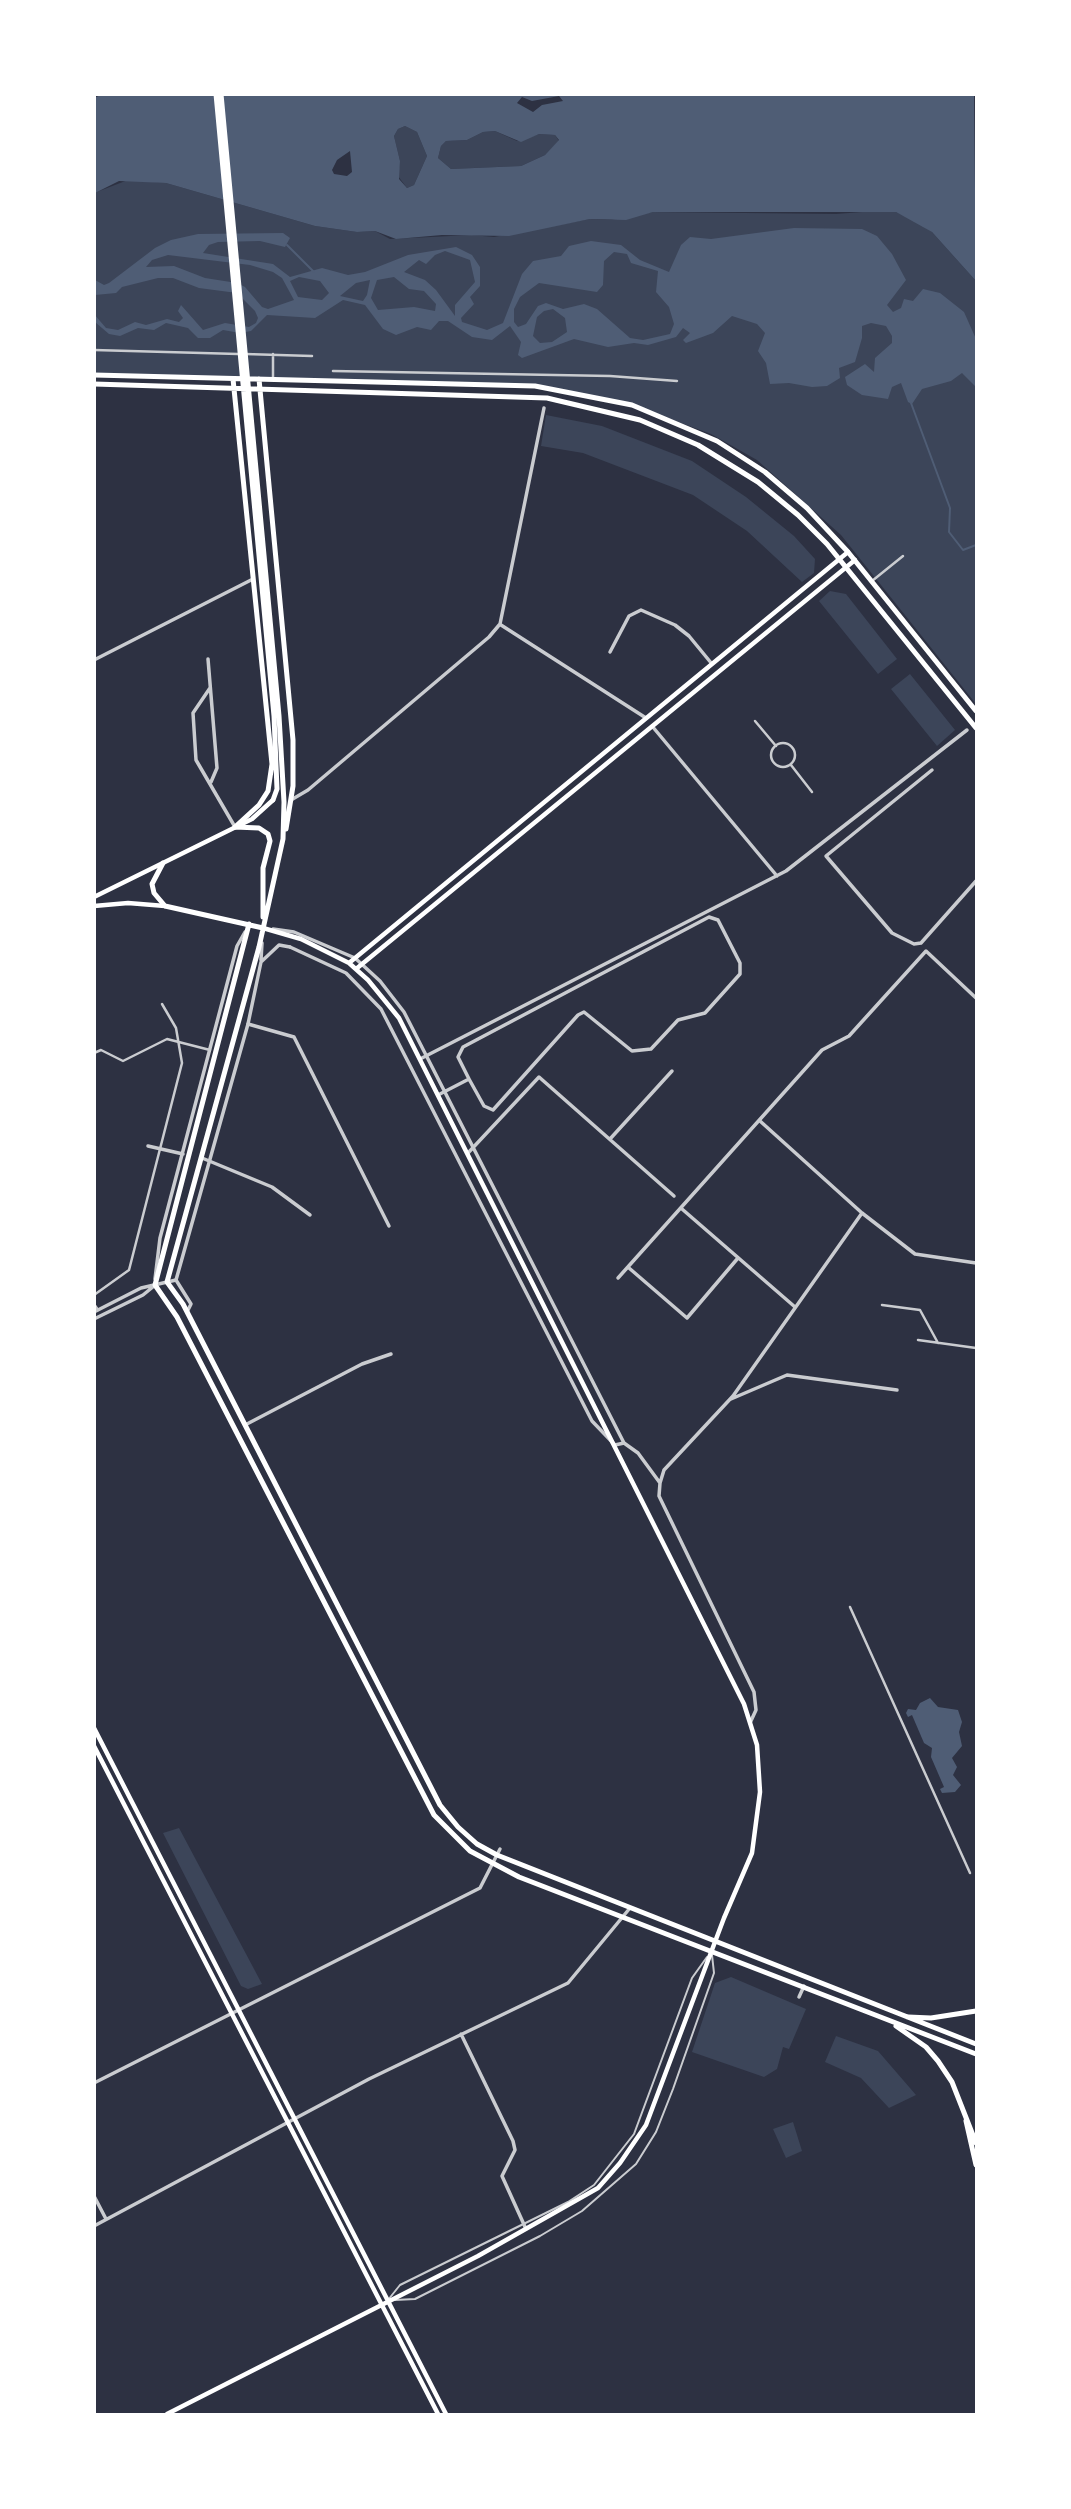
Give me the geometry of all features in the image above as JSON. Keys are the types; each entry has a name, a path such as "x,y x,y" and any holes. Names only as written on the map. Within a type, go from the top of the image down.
{"main road":[{"path":"218,94 277,716 284,802 283,839"},
{"path":"94,376 535,386 632,405 716,441 765,472 807,508 855,560 976,711"},
{"path":"233,379 272,777 259,805 235,827"},
{"path":"259,379 293,740 291,800 263,928 167,1282 187,1312 440,1805 458,1827 477,1844 902,2017 976,2044"},
{"path":"94,384 234,391 547,398 640,420 698,445 758,482 798,515 846,567 976,728"},
{"path":"352,966 355,958 848,552"},
{"path":"352,966 362,963 855,560"},
{"path":"94,897 251,819 274,800 277,789 277,716"},
{"path":"235,827 259,828 268,834 270,841 263,869 263,928"},
{"path":"163,863 152,884 154,893 165,906"},
{"path":"94,906 165,906 249,924 302,939 352,966 399,1018 744,1704 757,1745 760,1792 752,1853 646,2125 620,2163 598,2188 526,2230 167,2414"},
{"path":"249,924 155,1285 177,1317 434,1815 460,1844 493,1865 976,2054"},
{"path":"94,1728 234,2012"},
{"path":"94,1746 446,2414"},
{"path":"902,2017 931,2018 976,2010"},
{"path":"878,2016 926,2047 952,2081 976,2143"},
{"path":"961,2101 976,2165"},
{"path":"291,2122 380,2304 438,2414"}],"street":[{"path":"94,350 312,356"},
{"path":"273,354 273,380"},
{"path":"333,371 610,376 677,381"},
{"path":"291,800 308,790 489,638 500,624 544,408"},
{"path":"872,581 903,556"},
{"path":"94,660 253,579"},
{"path":"610,652 629,616 641,610 675,625 689,636 712,664"},
{"path":"500,624 646,718"},
{"path":"208,659 217,768 211,782"},
{"path":"210,688 193,713 196,760 235,827"},
{"path":"755,721 776,746"},
{"path":"652,726 777,876"},
{"path":"420,1059 802,861 967,730"},
{"path":"785,743 793,748 795,757 790,765 782,767 774,762 771,754 776,746 785,743"},
{"path":"790,765 813,792"},
{"path":"932,770 825,856 892,933 914,944 920,943 976,881"},
{"path":"709,917 718,920 740,963 740,974 705,1013 678,1020 651,1049 632,1051 584,1012 578,1015 493,1110 484,1106 469,1079 458,1057 463,1047 709,917"},
{"path":"155,1285 155,1265 210,1050 237,947 249,924"},
{"path":"187,1312 191,1304 176,1280 248,1024 261,962 263,928 294,932 362,963 404,1012 624,1443 638,1453 660,1483"},
{"path":"261,962 279,945 290,947 346,973 381,1009 593,1421 615,1445 624,1443"},
{"path":"618,1278 822,1050 849,1036 926,951 976,998"},
{"path":"346,973 352,966"},
{"path":"94,1294 129,1270 182,1063 179,1042 162,1004"},
{"path":"248,1024 294,1037 389,1226"},
{"path":"94,1053 101,1049 123,1061 167,1039 210,1050"},
{"path":"610,1139 672,1071"},
{"path":"468,1153 539,1077 674,1196"},
{"path":"438,1095 469,1079"},
{"path":"760,1121 862,1213 915,1254 976,1263"},
{"path":"148,1146 183,1154"},
{"path":"201,1158 272,1187 310,1215"},
{"path":"682,1209 795,1307"},
{"path":"750,1723 756,1710 754,1692 659,1496 660,1483 664,1470 729,1400 862,1213"},
{"path":"629,1267 687,1318 738,1258"},
{"path":"94,1304 96,1311 141,1288 176,1280"},
{"path":"94,1319 143,1295 155,1285"},
{"path":"881,1306 920,1310 938,1343"},
{"path":"918,1340 976,1348"},
{"path":"245,1425 362,1364 391,1354"},
{"path":"729,1400 787,1375 897,1390"},
{"path":"850,1607 970,1873"},
{"path":"94,2082 480,1888 499,1852"},
{"path":"94,2226 461,2034 568,1983 631,1908"},
{"path":"799,1997 803,1986"},
{"path":"461,2034 513,2141 514,2150 502,2176 526,2230"},
{"path":"94,2196 106,2220"}],"lane":[{"path":"386,2301 400,2285 568,2202 594,2185 634,2134 692,1978 712,1950"},
{"path":"386,2301 415,2299 540,2236 582,2211 636,2164 656,2132 673,2089 713,1973 712,1950"}],"shaded area":[{"path":"103,94 974,95 976,281 932,232 896,212 653,212 626,220 590,219 509,236 442,235 396,239 375,231 357,232 315,226 166,183 119,181 95,193 94,98","holes":["559,96 563,101 542,105 533,112 517,103 522,97 532,101","405,126 417,132 427,156 414,185 407,188 399,179 400,161 394,136 398,129","495,131 521,142 539,134 555,135 559,140 545,155 521,166 451,169 438,158 441,146 446,141 467,140 483,132","350,151 352,172 347,176 334,174 332,170 337,160"]},
{"path":"405,126 417,132 427,156 414,185 407,188 398,176 400,161 394,136 398,129"},
{"path":"495,131 517,141 539,134 555,135 559,141 545,155 521,166 451,169 438,158 441,146 446,141 467,140 483,132"},
{"path":"128,180 166,183 315,226 357,232 375,231 390,239 471,235 494,237 590,219 612,220 653,212 836,214 875,211 896,212 918,222 932,232 976,281 976,704 841,535 757,460 711,434 632,405 535,386 95,375 94,193"},
{"path":"794,228 862,229 877,236 892,254 906,280 887,305 893,312 901,308 904,299 913,301 923,289 940,293 964,312 976,339 976,387 962,373 951,381 922,389 912,404 908,402 901,383 892,387 888,399 862,395 847,385 845,377 865,364 874,372 875,358 892,343 892,336 886,326 871,323 862,326 862,338 855,362 839,368 840,378 827,386 812,387 789,383 770,384 766,363 758,351 765,333 757,324 732,316 713,333 686,343 683,340 690,333 683,328 676,337 648,345 634,343 608,347 574,339 522,358 518,355 521,342 510,326 492,340 472,337 448,321 439,321 431,330 417,327 396,335 383,329 365,305 343,300 315,318 267,315 251,331 240,333 223,330 210,338 198,338 188,328 166,323 154,330 138,328 120,336 109,334 95,322 94,314 106,328 118,330 135,322 146,325 167,319 179,322 183,318 178,311 181,305 203,330 225,323 249,327 256,323 258,318 255,311 237,293 199,288 173,278 158,278 122,287 116,293 95,295 95,280 104,285 109,283 155,248 171,240 198,234 283,233 290,238 285,247 260,241 218,242 209,245 203,253 273,264 290,277 322,268 348,275 365,272 408,255 456,247 472,255 480,267 480,286 470,297 474,304 461,318 462,322 487,330 503,323 522,274 533,261 561,256 569,246 591,241 621,245 640,260 669,272 681,245 690,237 711,239","holes":["445,251 470,260 475,282 455,305 455,316 425,280 404,272 419,260 426,264 435,255","614,252 627,254 631,263 658,271 656,292 669,307 674,324 670,334 643,340 630,338 597,309 584,304 563,309 546,303 538,306 526,324 518,327 514,322 514,309 520,297 539,283 597,292 603,285 604,261","168,255 250,265 273,272 282,278 294,300 268,309 262,307 245,287 237,283 205,278 174,266 146,267 152,260","299,277 320,281 329,293 322,300 298,297 290,281","394,277 409,289 424,291 436,304 435,311 414,307 378,310 371,298 377,280","370,280 363,301 340,296 356,283","553,309 565,318 567,332 552,342 540,343 533,336 537,317 544,311"]},
{"path":"546,415 602,426 692,461 746,497 794,536 815,559 814,573 802,582 747,531 693,495 583,453 541,446"},
{"path":"830,591 846,594 897,659 878,674 819,601"},
{"path":"910,674 955,730 937,746 891,689"},
{"path":"930,1698 938,1707 958,1710 962,1722 959,1732 962,1746 952,1758 957,1767 953,1775 961,1785 955,1792 942,1793 940,1789 944,1787 931,1757 932,1748 924,1743 912,1715 908,1717 906,1713 908,1709 916,1710 920,1703"},
{"path":"179,1828 262,1984 248,1989 241,1986 163,1833"},
{"path":"731,1977 806,2009 789,2049 783,2047 777,2069 764,2077 692,2052 715,1983"},
{"path":"836,2036 878,2051 916,2095 889,2108 861,2078 825,2062"},
{"path":"793,2122 802,2151 786,2158 773,2129"}],"waterway":[{"path":"287,245 314,272"},
{"path":"911,403 950,508 949,532 963,550 976,545"},
{"path":"976,405 976,481"}]}
